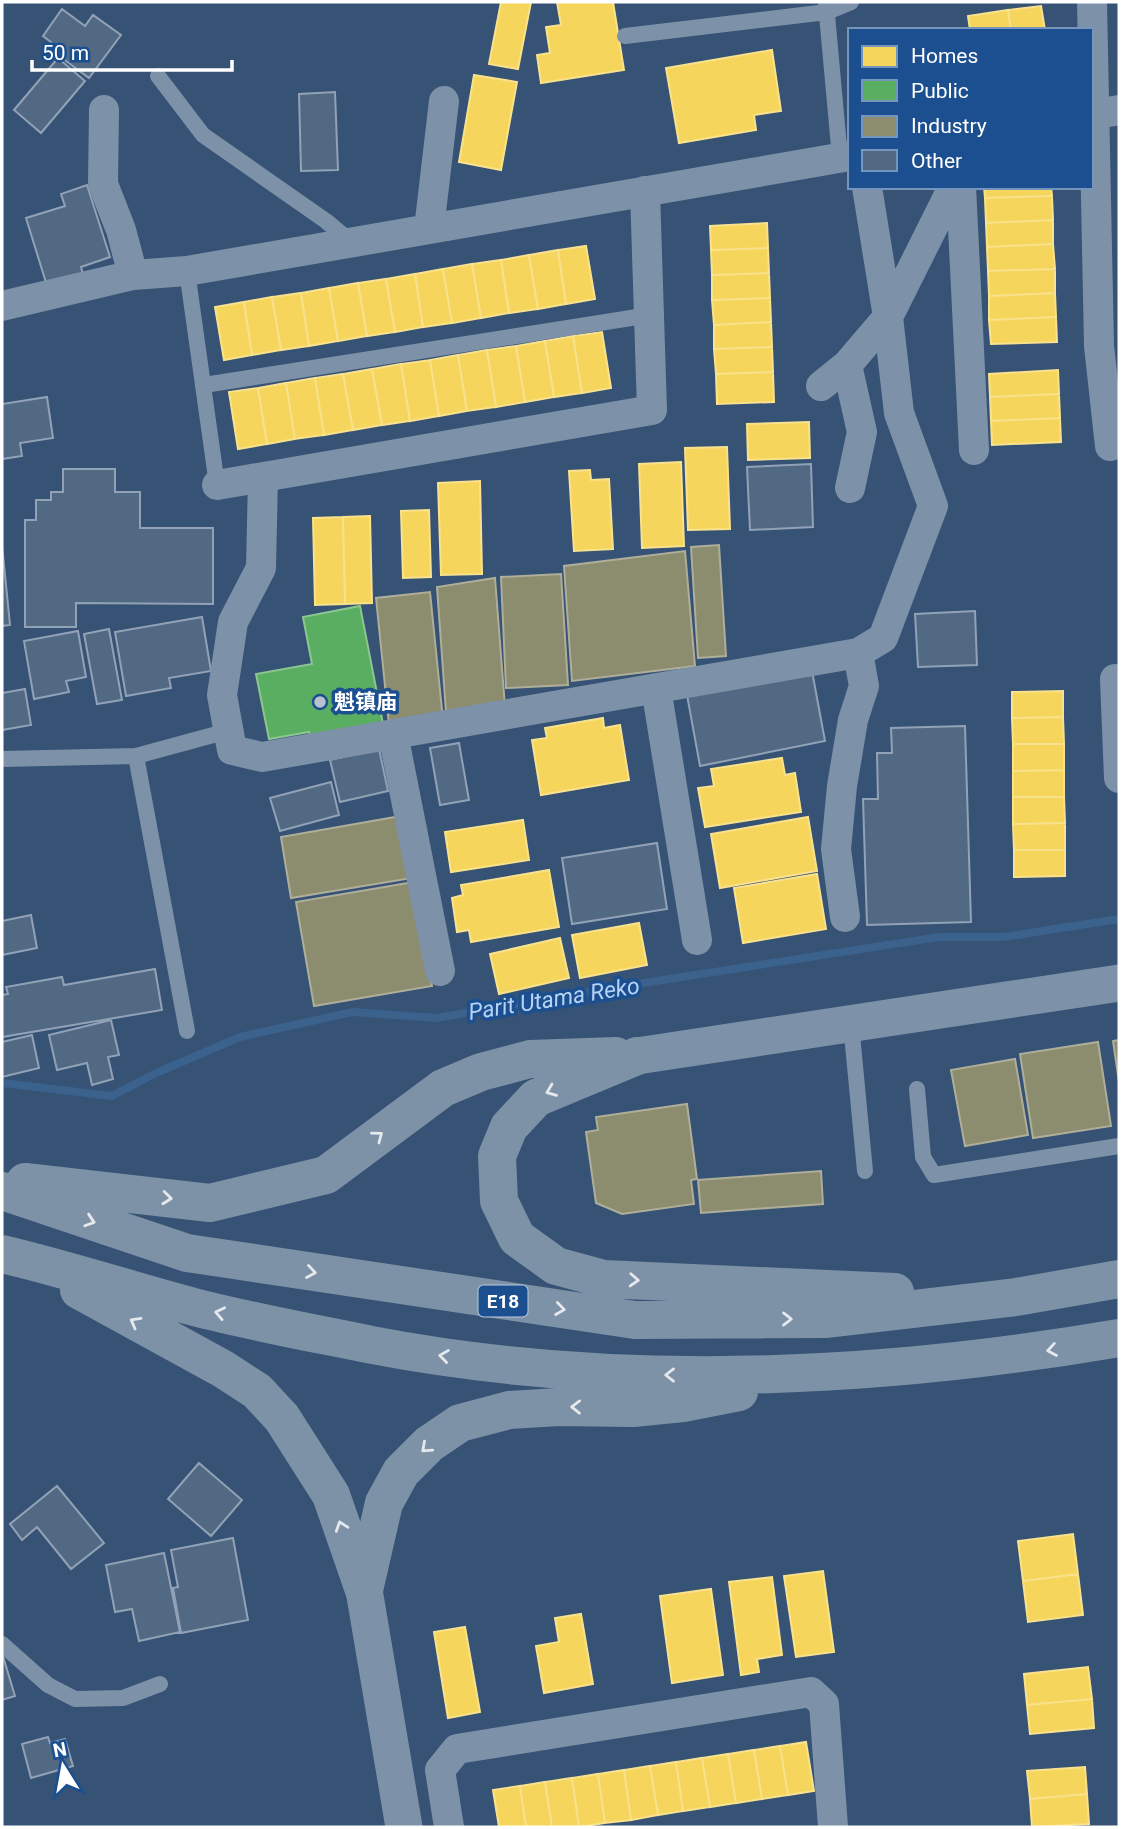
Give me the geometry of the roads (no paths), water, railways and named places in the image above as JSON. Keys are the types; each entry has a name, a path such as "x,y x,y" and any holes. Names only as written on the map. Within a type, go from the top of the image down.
{"highway":[{"path":"2,1180 210,1203 327,1175 443,1088 481,1072 530,1059 637,1056"},
{"path":"637,1056 536,1098 509,1127 497,1156 499,1201 517,1238 556,1266 604,1279 1016,1297"},
{"name":"E18","path":"2,1191 187,1253 635,1320 827,1319 1016,1297 1119,1279"},
{"path":"13,1257 196,1308 402,1349 526,1368 661,1375 787,1375 1026,1354 1119,1338"},
{"path":"13,1257 223,1369 257,1391 282,1418 331,1495 364,1590"},
{"path":"364,1590 384,1503 401,1472 429,1444 460,1423 509,1410 559,1407 633,1408 683,1403 731,1394 787,1375"}],"street":[{"path":"1092,2 1102,113 1110,446"},
{"path":"429,229 444,101"},
{"path":"104,110 103,184 121,230 133,275"},
{"path":"2,306 133,275 187,271 845,157"},
{"path":"263,478 261,568 233,622 222,695 232,750 262,757 858,653 883,638 933,506 899,413 888,317 867,189"},
{"path":"821,386 847,365 888,317 952,189"},
{"path":"961,189 974,450"},
{"path":"217,485 652,410 645,191"},
{"path":"847,365 862,432 850,488"},
{"path":"845,917 836,849 842,786 853,720 864,686 858,653"},
{"path":"1115,679 1119,778"},
{"path":"656,688 697,940"},
{"path":"393,734 440,971"},
{"path":"637,1056 1119,983"},
{"path":"364,1590 404,1827"},
{"path":"449,1827 439,1770 457,1749 811,1692 824,1704 833,1827"}],"lane":[{"path":"625,36 851,2"},
{"path":"826,7 845,157"},
{"path":"158,76 203,135 326,220 351,242"},
{"path":"187,271 217,485"},
{"path":"204,385 650,315"},
{"path":"2,759 136,756 229,731"},
{"path":"136,756 187,1031"},
{"path":"851,1024 865,1171"},
{"path":"917,1089 923,1157 934,1175 1119,1146"},
{"path":"2,1644 48,1685 75,1699 123,1698 160,1684"}],"waterway":[{"name":"Parit Utama Reko","path":"2,1083 112,1096 156,1073 240,1037 353,1012 436,1018 939,937 1004,937 1119,919"}],"place":[{"name":"魁镇庙","path":"320,702"}]}
